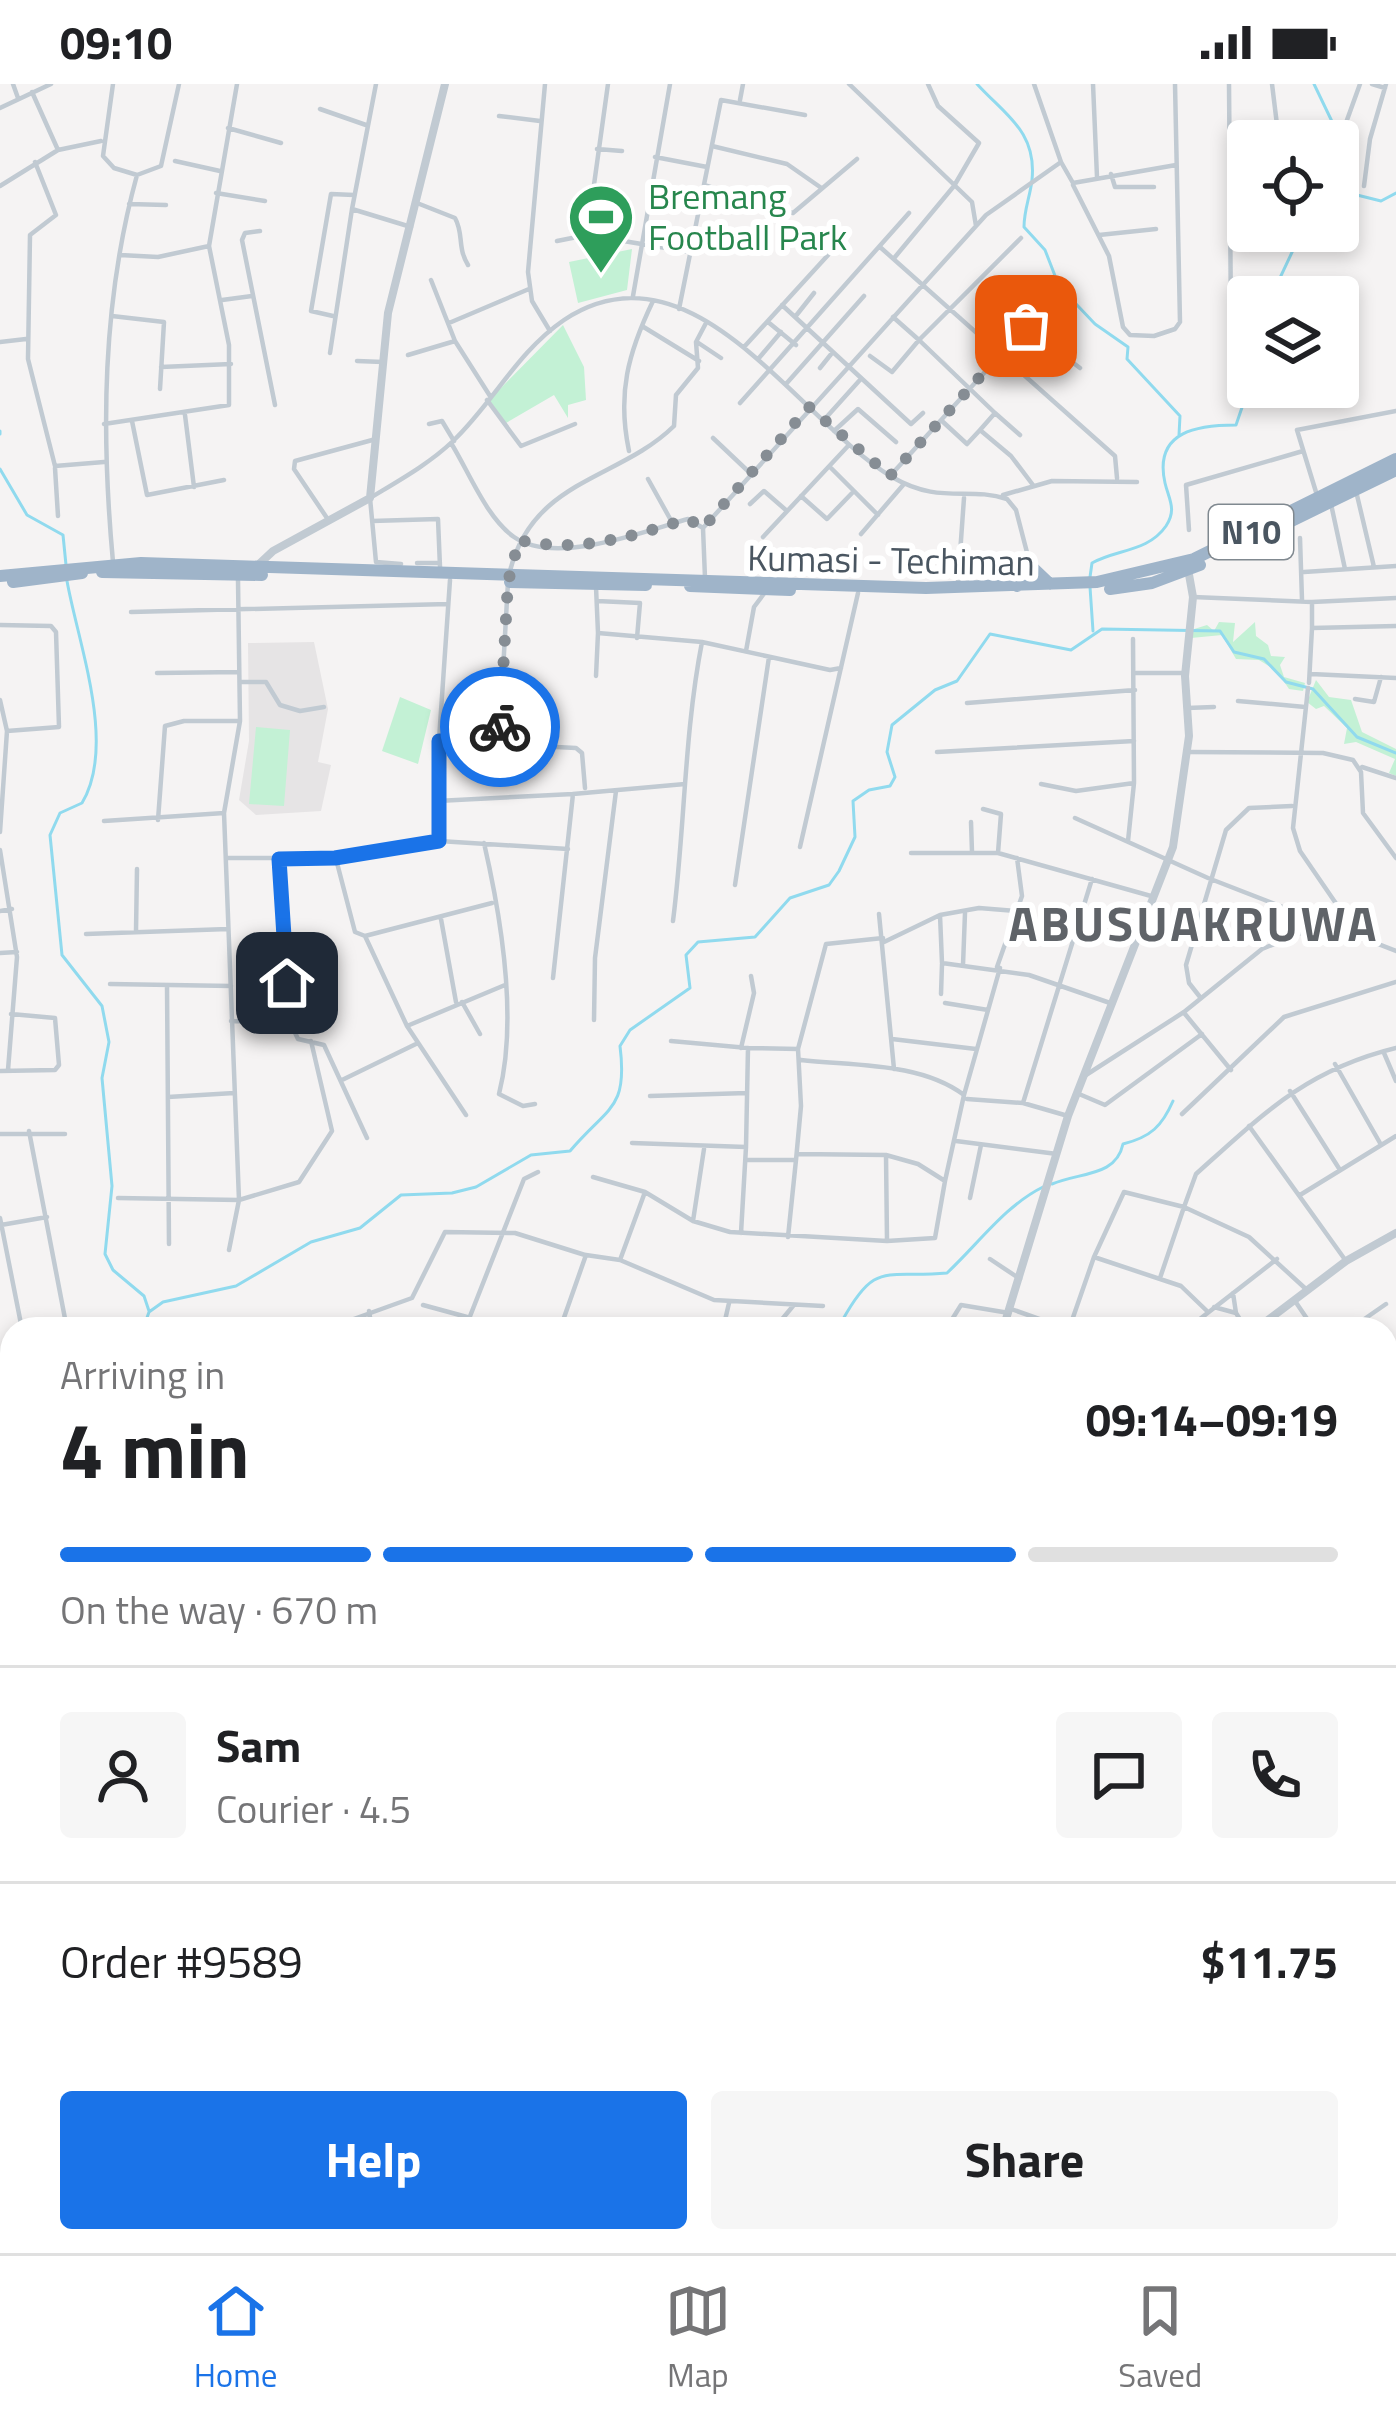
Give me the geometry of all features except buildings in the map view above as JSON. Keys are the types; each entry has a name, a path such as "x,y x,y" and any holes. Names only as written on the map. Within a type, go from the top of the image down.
{"highway":[{"name":"N10","path":"0,580 66,570 257,566 508,578 705,578 957,588 1091,586 1186,566 1324,500 1396,459"},
{"name":"N10","path":"1324,500 1396,470"},
{"path":"1016,586 1030,565 1052,585"},
{"name":"N10","path":"114,568 238,574 443,572"},
{"name":"Kumasi - Techiman","path":"508,578 858,592 1091,586"}],"street":[{"path":"14,84 19,98"},
{"path":"0,108 51,84"},
{"path":"113,84 101,141 106,161 137,176 161,166 179,84"},
{"path":"104,424 229,405 231,364 209,246 237,84"},
{"path":"330,353 376,84"},
{"path":"401,564 376,562 370,498 388,313 446,84"},
{"path":"545,84 528,243 529,289 550,331"},
{"path":"587,235 608,84"},
{"path":"633,296 638,244 670,84"},
{"path":"740,100 743,84"},
{"path":"849,84 972,202 976,226"},
{"path":"894,258 954,186 978,140 938,106 928,84"},
{"path":"1034,84 1061,162 1099,235 1119,288 1123,327 1130,335 1143,336 1175,329 1180,322 1175,84"},
{"path":"1093,84 1097,177"},
{"path":"1229,84 1231,276"},
{"path":"1272,84 1276,120"},
{"path":"1347,120 1360,84"},
{"path":"1364,186 1370,140 1386,86 1372,84"},
{"path":"32,92 58,150"},
{"path":"679,310 721,100 806,115"},
{"path":"320,109 366,126"},
{"path":"499,116 540,121"},
{"path":"228,128 281,142"},
{"path":"0,186 58,150 101,141"},
{"path":"712,146 788,164 820,187"},
{"path":"597,149 622,151"},
{"path":"656,157 707,167"},
{"path":"704,184 793,213 856,159"},
{"path":"175,161 220,171"},
{"path":"35,162 57,211 30,235 26,340 55,466 58,516"},
{"path":"705,578 703,528 976,226 1023,185 1061,162"},
{"path":"1072,183 1176,165"},
{"path":"1111,174 1115,188 1154,187"},
{"path":"114,568 104,424 118,255 137,176"},
{"path":"216,193 265,201"},
{"path":"334,316 311,311 316,264 331,194 354,195"},
{"path":"417,202 455,218 460,229 458,247 468,265"},
{"path":"129,204 166,205"},
{"path":"352,209 412,227"},
{"path":"740,403 809,331 909,213"},
{"path":"1099,235 1156,229"},
{"path":"260,231 245,233 242,240 274,405"},
{"path":"557,241 587,235 690,252"},
{"path":"870,356 892,372 1021,238"},
{"path":"118,255 158,257 209,246"},
{"path":"880,247 1115,456 1117,478"},
{"path":"745,347 829,254"},
{"path":"431,280 455,341 521,446 575,424"},
{"path":"449,323 529,289"},
{"path":"795,317 814,293"},
{"path":"221,301 252,296"},
{"path":"257,566 272,551 370,498 453,442 550,331 588,307 633,296 679,310 745,347 848,446 904,484 964,498 998,496 1033,485 1117,478 1137,482"},
{"path":"786,384 864,296"},
{"path":"630,453 622,394 653,301"},
{"path":"1027,350 1068,304"},
{"path":"782,305 911,424 923,413"},
{"path":"112,316 164,322 160,389"},
{"path":"892,316 1020,435"},
{"path":"768,321 796,345"},
{"path":"499,742 508,578 519,540 556,500 674,426 676,395 699,361 696,342 706,323"},
{"path":"641,326 699,361"},
{"path":"890,476 1026,326 1080,368"},
{"path":"759,358 781,332"},
{"path":"0,342 26,340"},
{"path":"408,355 455,341"},
{"path":"696,342 721,358"},
{"path":"820,368 832,352"},
{"path":"357,361 383,362"},
{"path":"161,367 231,364"},
{"path":"823,421 861,379"},
{"path":"834,431 860,409 896,442"},
{"path":"1345,569 1297,430 1396,411"},
{"path":"942,421 967,445 995,412"},
{"path":"185,415 194,487"},
{"path":"429,424 442,421 502,525 519,540 565,546 640,537 688,519 703,528"},
{"path":"132,422 144,492 224,480"},
{"path":"980,430 1011,456 1033,485"},
{"path":"329,521 295,469 295,461 379,438"},
{"path":"713,438 751,473"},
{"path":"763,537 848,446"},
{"path":"1189,530 1186,485 1303,451"},
{"path":"55,466 104,462"},
{"path":"829,466 878,514"},
{"path":"648,479 673,524"},
{"path":"860,534 904,484"},
{"path":"801,496 826,519 854,490"},
{"path":"1356,490 1374,567"},
{"path":"750,505 764,491 787,511"},
{"path":"998,496 1016,510 1036,589"},
{"path":"957,588 964,498"},
{"path":"372,521 438,519 448,604 436,801 439,841"},
{"path":"1300,538 1302,600"},
{"path":"417,563 443,572"},
{"path":"1007,1317 1068,1116 1169,859 1188,752 1185,673 1193,597 1186,566"},
{"path":"1304,572 1396,566"},
{"path":"229,1250 239,1200 224,813 240,721 238,574"},
{"path":"596,583 596,676"},
{"path":"746,651 754,607 766,589"},
{"path":"800,847 814,803 829,704 858,592"},
{"path":"1193,597 1312,602 1396,598"},
{"path":"596,601 640,603 637,638"},
{"path":"1312,602 1311,674 1294,806 1300,850 1359,937"},
{"path":"131,612 448,604"},
{"path":"0,626 51,626 56,632 59,728 7,731"},
{"path":"1312,628 1396,626"},
{"path":"598,633 702,642 842,668"},
{"path":"1128,841 1134,783 1133,639"},
{"path":"673,920 688,713 702,642"},
{"path":"735,885 769,657"},
{"path":"157,673 239,672"},
{"path":"1136,673 1185,673"},
{"path":"1311,674 1396,677"},
{"path":"1355,699 1374,702 1381,677"},
{"path":"240,682 266,682 280,705 300,711 324,706"},
{"path":"967,703 1136,690"},
{"path":"0,700 7,731 0,832"},
{"path":"1238,701 1305,707"},
{"path":"1187,709 1214,707"},
{"path":"158,820 165,726 184,721 240,721"},
{"path":"439,741 576,748 582,753 585,789"},
{"path":"937,752 1133,741"},
{"path":"1188,752 1334,753 1396,778"},
{"path":"1360,767 1363,813 1396,858"},
{"path":"1042,784 1076,791 1134,783"},
{"path":"436,801 685,784"},
{"path":"594,1020 596,958 616,791"},
{"path":"553,978 574,794"},
{"path":"1200,997 1186,970 1208,878 1226,830 1238,815 1255,807 1294,806"},
{"path":"983,808 1001,814 998,854"},
{"path":"104,821 224,813"},
{"path":"1075,818 1208,878 1396,950"},
{"path":"971,822 972,852"},
{"path":"227,858 335,858 439,841 484,840 568,849"},
{"path":"484,840 505,985 507,1056 500,1094 523,1106 535,1104"},
{"path":"0,850 17,952 4,1071 55,1070 59,1065 55,1018 11,1014"},
{"path":"911,854 998,854 1151,896"},
{"path":"335,858 346,913 355,932 365,936 492,903"},
{"path":"593,1177 645,1192 693,1221 741,1233 887,1241 935,1238 965,1097 1016,911 1023,877 1017,858"},
{"path":"279,859 290,1022 298,1039 324,1045 367,1138"},
{"path":"136,932 137,869"},
{"path":"1023,1103 1092,879"},
{"path":"788,1237 796,1157 798,1049 826,944 884,940 940,916 979,908 1016,911"},
{"path":"0,911 12,910"},
{"path":"963,965 965,913"},
{"path":"879,914 894,1069"},
{"path":"940,916 941,994"},
{"path":"440,919 458,1001 480,1034"},
{"path":"1082,1078 1184,1012 1262,949 1322,924"},
{"path":"86,934 228,929"},
{"path":"365,936 406,1026 466,1115"},
{"path":"0,953 17,952"},
{"path":"942,963 998,968 1113,1004"},
{"path":"741,1233 748,1093 745,1048 754,993 751,976"},
{"path":"1182,1114 1292,1012 1396,982"},
{"path":"110,984 231,986"},
{"path":"406,1026 505,985"},
{"path":"167,986 169,1244"},
{"path":"0,995 14,994"},
{"path":"945,1003 988,1010"},
{"path":"1184,1012 1231,1070"},
{"path":"231,1021 290,1022"},
{"path":"1077,1092 1105,1105 1202,1034"},
{"path":"892,1039 977,1049"},
{"path":"118,1198 239,1200 299,1182 329,1141 331,1118 311,1041"},
{"path":"671,1041 798,1049"},
{"path":"341,1081 418,1043"},
{"path":"1160,1278 1196,1174 1290,1090 1335,1064 1396,1048"},
{"path":"1383,1051 1396,1081"},
{"path":"798,1060 894,1069 934,1078 965,1097 1023,1103 1068,1116"},
{"path":"1335,1064 1381,1144"},
{"path":"1290,1090 1340,1170"},
{"path":"168,1097 236,1093"},
{"path":"650,1096 748,1093"},
{"path":"1249,1126 1346,1261"},
{"path":"29,1131 65,1317"},
{"path":"0,1134 64,1134"},
{"path":"1300,1196 1396,1136"},
{"path":"956,1141 1057,1154"},
{"path":"632,1143 746,1147"},
{"path":"970,1198 981,1144"},
{"path":"693,1221 704,1148"},
{"path":"886,1155 887,1241"},
{"path":"745,1160 886,1155 918,1164 945,1180"},
{"path":"423,1305 467,1317 524,1179 538,1172"},
{"path":"620,1260 645,1192"},
{"path":"1073,1317 1124,1192 1184,1207 1232,1226 1277,1259 1307,1290"},
{"path":"20,1317 0,1222 46,1217"},
{"path":"353,1317 416,1294 442,1233 504,1233 620,1260 701,1297 729,1303 823,1306"},
{"path":"1272,1317 1346,1261 1396,1233"},
{"path":"564,1317 586,1255"},
{"path":"1094,1257 1187,1289 1210,1310 1236,1313"},
{"path":"990,1259 1020,1279"},
{"path":"1202,1317 1277,1259"},
{"path":"1233,1293 1238,1317"},
{"path":"1294,1300 1306,1317"},
{"path":"726,1317 729,1303"},
{"path":"1367,1317 1386,1304"},
{"path":"954,1317 961,1305 1029,1317"},
{"path":"784,1317 793,1306"},
{"path":"368,1310 369,1317"}],"shaded area":[{"path":"314,642 328,709 318,762 331,765 321,811 256,815 239,800 249,741 248,643"}],"green space":[{"name":"Bremang Football Park","path":"632,249 627,290 578,303 569,262"},
{"path":"563,325 584,367 586,400 568,405 568,418 554,395 506,423 489,400"},
{"path":"1219,622 1235,623 1233,642 1255,622 1256,636 1268,645 1271,656 1285,657 1280,665 1284,677 1305,683 1303,691 1289,689 1277,671 1259,660 1236,659 1222,635 1191,638 1191,630 1207,625 1214,631"},
{"path":"1316,680 1329,697 1351,700 1362,732 1396,749 1396,776 1389,773 1395,759 1356,742 1344,744 1347,728 1324,706 1316,709 1307,702"},
{"path":"400,697 431,710 418,764 382,751"},
{"path":"256,727 290,730 284,806 249,804"}],"waterway":[{"path":"977,84 1017,125 1029,149 1032,180 1024,227 1045,250 1059,286 1095,324 1128,347 1127,359 1180,416 1179,435"},
{"path":"1314,84 1331,120"},
{"path":"1359,196 1381,201 1396,193"},
{"path":"1281,276 1292,252"},
{"path":"1090,577 1092,563 1150,541 1166,526 1172,509 1163,465 1173,441 1195,429 1236,425 1242,408"},
{"path":"0,469 27,515 63,535 66,565"},
{"path":"67,581 92,694 96,753 82,803 60,813 50,835 62,955 102,1006 109,1042 102,1078 112,1186 105,1254 113,1270 144,1296 149,1311"},
{"path":"1090,587 1093,631"},
{"path":"147,1317 163,1302 236,1286 311,1242 360,1228 401,1195 476,1187 531,1155 570,1151 618,1095 620,1046 630,1030 690,988 686,955 698,942 755,937 790,898 829,885 855,837 853,801 869,790 890,786 895,777 887,752 892,725 935,690 957,681 990,634 1071,650 1102,629 1220,631 1234,652 1264,659 1286,682 1313,689 1357,737 1396,753"},
{"path":"1052,1184 1105,1168 1123,1144 1154,1129 1173,1101"},
{"path":"844,1317 874,1280 895,1274 947,1273 1005,1214 1043,1187"}],"way so far":[{"path":"500,727 508,582 519,540 565,546 630,538 688,519 703,528 809,407 848,446 890,476 1026,326"}],"place":[{"name":"Bremang Football Park","path":"601,276"}],"district":[{"name":"ABUSUAKRUWA","path":"1194,924"}],"route":[{"path":"287,983 279,859 335,858 439,841 439,741 499,742 500,727"}]}
